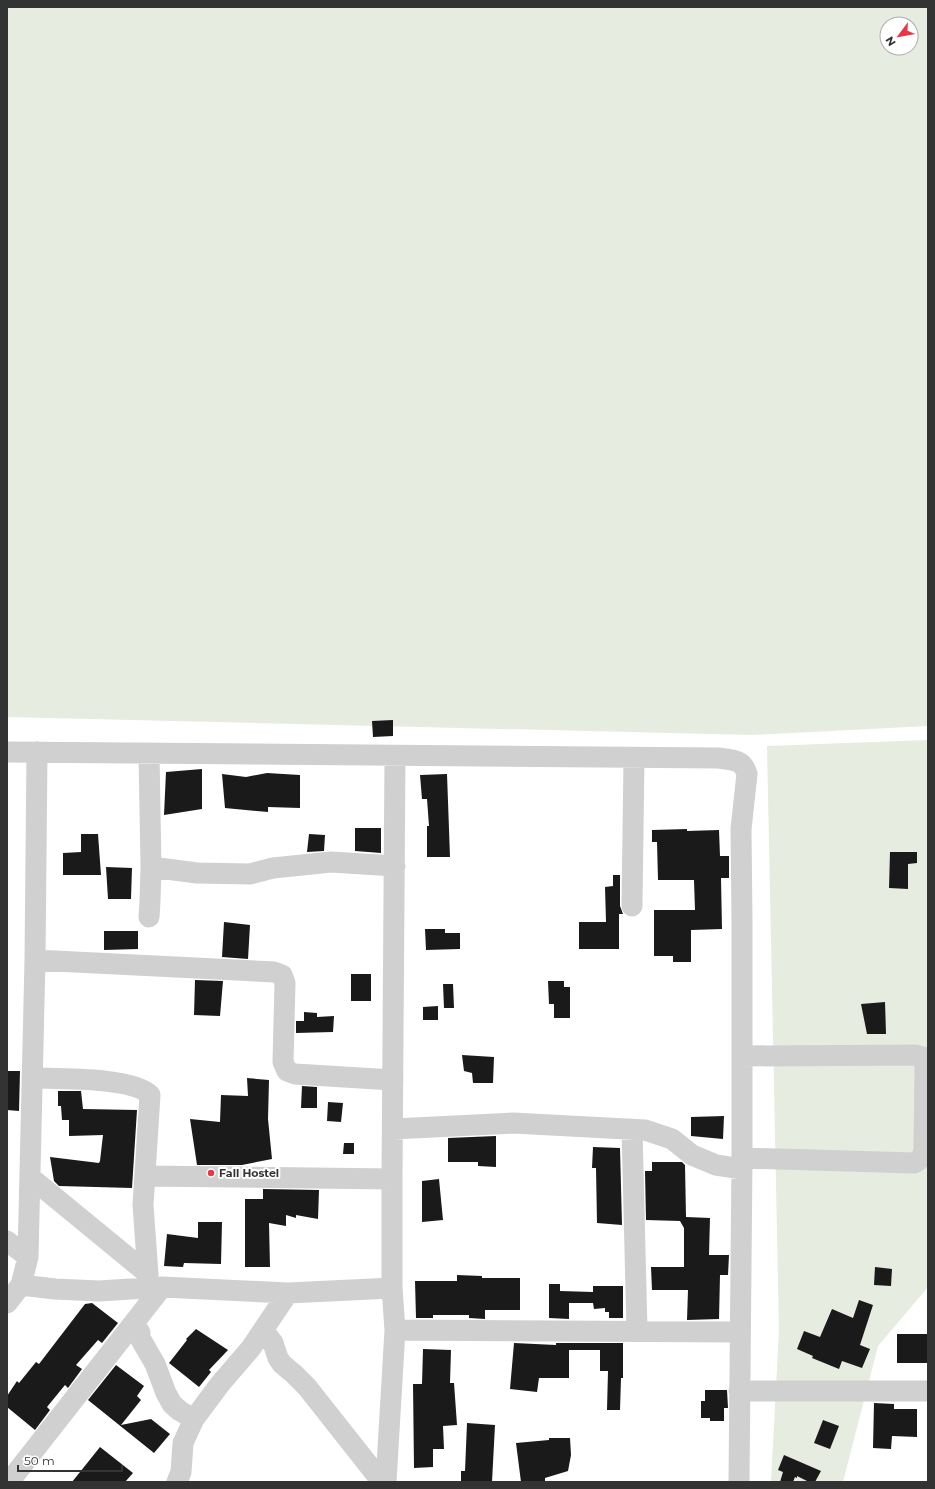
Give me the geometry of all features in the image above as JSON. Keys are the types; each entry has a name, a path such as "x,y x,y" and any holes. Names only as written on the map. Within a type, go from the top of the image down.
{"street":[{"path":"7,752 718,758 741,763 745,767 747,774 741,828 742,1164 739,1482"},
{"path":"7,1303 21,1284 28,1257 35,960 37,752"},
{"path":"149,752 149,917"},
{"path":"386,1482 395,1330 392,1288 392,1179 395,756"},
{"path":"632,906 634,758"},
{"path":"150,867 198,873 250,874 273,868 331,862 395,866"},
{"path":"35,960 274,972 282,975 285,983 283,1062 287,1071 295,1074 393,1080"},
{"path":"393,1129 513,1122 645,1130 672,1139 692,1154 716,1165 914,1163 918,1161 923,1154 925,1073 924,1059 922,1056 742,1056"},
{"path":"10,1478 135,1322 153,1283 143,1206 150,1095 145,1090 95,1080 32,1078"},
{"path":"632,1129 637,1331"},
{"path":"145,1176 392,1179"},
{"path":"30,1177 153,1283"},
{"path":"7,1241 28,1257"},
{"path":"21,1284 55,1289 99,1291 153,1283 288,1293 392,1288"},
{"path":"183,1479 183,1443 194,1419 220,1384 251,1348 288,1293"},
{"path":"135,1322 140,1333 140,1338 155,1364 166,1393 172,1404 180,1411 194,1419"},
{"path":"263,1330 273,1344 282,1364 307,1387 382,1482"},
{"path":"395,1330 740,1332"},
{"path":"739,1391 928,1390"}],"shaded area":[{"path":"7,7 928,7 928,726 753,735 7,717"},
{"path":"928,740 928,1287 878,1346 843,1482 771,1482 779,1330 767,746"}],"building":[{"path":"393,720 393,736 373,737 372,721"},
{"path":"202,769 202,809 164,815 166,772"},
{"path":"267,773 300,775 300,808 268,807 268,812 225,808 222,774 246,777"},
{"path":"447,774 450,857 427,857 427,826 429,826 427,799 422,799 420,775"},
{"path":"355,828 381,828 381,853 355,851"},
{"path":"687,829 687,831 719,830 720,856 729,856 729,878 721,878 722,929 691,930 691,962 673,962 673,956 654,956 654,910 695,910 694,880 658,880 657,842 652,842 652,830"},
{"path":"81,834 98,834 101,875 63,875 63,853 81,852"},
{"path":"309,834 325,835 324,851 307,852"},
{"path":"890,852 917,852 917,863 908,864 908,889 889,888"},
{"path":"106,867 132,868 131,899 108,899"},
{"path":"613,875 620,875 620,906 623,914 619,914 619,949 579,949 579,922 606,922 605,887 613,886"},
{"path":"224,922 250,925 248,959 222,957"},
{"path":"425,929 445,929 445,933 460,933 460,949 426,950"},
{"path":"104,931 138,931 138,949 104,950"},
{"path":"351,974 371,974 371,1001 351,1001"},
{"path":"195,980 223,981 220,1016 194,1015"},
{"path":"548,981 564,981 564,987 570,987 570,1018 554,1018 554,1004 549,1004"},
{"path":"443,984 453,984 454,1008 444,1008"},
{"path":"885,1002 886,1034 867,1034 861,1004"},
{"path":"438,1006 438,1020 423,1020 423,1007"},
{"path":"304,1012 317,1013 317,1017 334,1016 333,1032 296,1033 296,1021 304,1021"},
{"path":"462,1055 494,1057 493,1083 473,1083 472,1073 464,1071"},
{"path":"7,1071 20,1071 19,1111 7,1110"},
{"path":"247,1078 269,1080 268,1119 272,1159 242,1165 197,1165 190,1119 220,1122 221,1095 248,1096"},
{"path":"302,1086 317,1087 317,1108 301,1108"},
{"path":"58,1091 81,1091 83,1109 137,1110 132,1188 59,1186 54,1181 50,1157 99,1163 103,1135 69,1136 69,1120 62,1120 61,1106 58,1106"},
{"path":"328,1102 343,1103 341,1122 327,1121"},
{"path":"724,1116 723,1139 691,1136 691,1117"},
{"path":"496,1136 496,1167 478,1166 478,1162 448,1162 448,1138"},
{"path":"344,1143 354,1143 354,1154 343,1154"},
{"path":"593,1147 620,1148 622,1225 597,1223 596,1168 592,1168"},
{"path":"652,1162 682,1162 685,1165 686,1217 710,1218 709,1255 729,1255 728,1275 720,1275 719,1319 687,1320 688,1290 652,1290 651,1267 684,1267 684,1228 680,1221 646,1220 645,1171 652,1171"},
{"path":"439,1179 443,1220 422,1222 422,1181"},
{"path":"263,1189 319,1190 318,1219 296,1215 296,1218 286,1215 286,1226 269,1223 270,1267 245,1267 245,1199 263,1199"},
{"path":"198,1222 222,1222 221,1264 184,1263 183,1267 164,1266 167,1234 198,1238"},
{"path":"875,1267 892,1269 891,1286 874,1285"},
{"path":"457,1275 482,1276 482,1278 520,1278 520,1310 485,1310 485,1319 469,1318 469,1315 433,1315 433,1318 416,1318 415,1281 457,1281"},
{"path":"549,1284 560,1284 560,1291 593,1292 593,1286 623,1286 623,1318 609,1318 609,1312 605,1312 605,1308 594,1309 593,1303 569,1303 569,1319 549,1318"},
{"path":"859,1300 873,1305 860,1345 870,1349 862,1368 842,1361 839,1369 812,1358 813,1356 797,1349 804,1331 820,1337 832,1309 853,1318"},
{"path":"92,1303 118,1323 102,1343 98,1340 76,1365 82,1369 68,1388 65,1385 47,1407 50,1410 35,1430 7,1407 7,1396 17,1381 19,1383 36,1362 39,1364 85,1304"},
{"path":"196,1329 228,1350 209,1370 211,1372 199,1387 169,1363 187,1340 186,1339"},
{"path":"897,1334 927,1334 927,1363 897,1363"},
{"path":"514,1343 556,1345 556,1343 623,1343 623,1378 621,1378 620,1410 607,1410 608,1371 600,1371 600,1350 569,1350 569,1378 539,1378 537,1392 510,1389"},
{"path":"423,1349 451,1350 450,1383 454,1383 457,1425 443,1426 444,1449 433,1449 433,1467 414,1468 413,1384 422,1384"},
{"path":"116,1365 144,1386 137,1396 141,1400 121,1425 151,1419 170,1434 154,1453 88,1400"},
{"path":"705,1390 727,1390 728,1408 724,1408 724,1421 710,1421 710,1418 701,1418 701,1401 705,1401"},
{"path":"874,1403 894,1404 894,1409 917,1409 917,1437 892,1436 891,1449 873,1448"},
{"path":"823,1420 839,1426 830,1449 814,1443"},
{"path":"467,1423 495,1425 492,1482 461,1482 461,1471 465,1471"},
{"path":"549,1438 570,1438 571,1455 568,1471 545,1478 545,1482 521,1482 516,1443 549,1440"},
{"path":"100,1447 133,1473 125,1482 72,1482"},
{"path":"784,1455 821,1471 815,1482 809,1482 797,1476 793,1482 780,1482 783,1472 778,1470"}],"place":[{"name":"Fall Hostel","path":"211,1173"}]}
